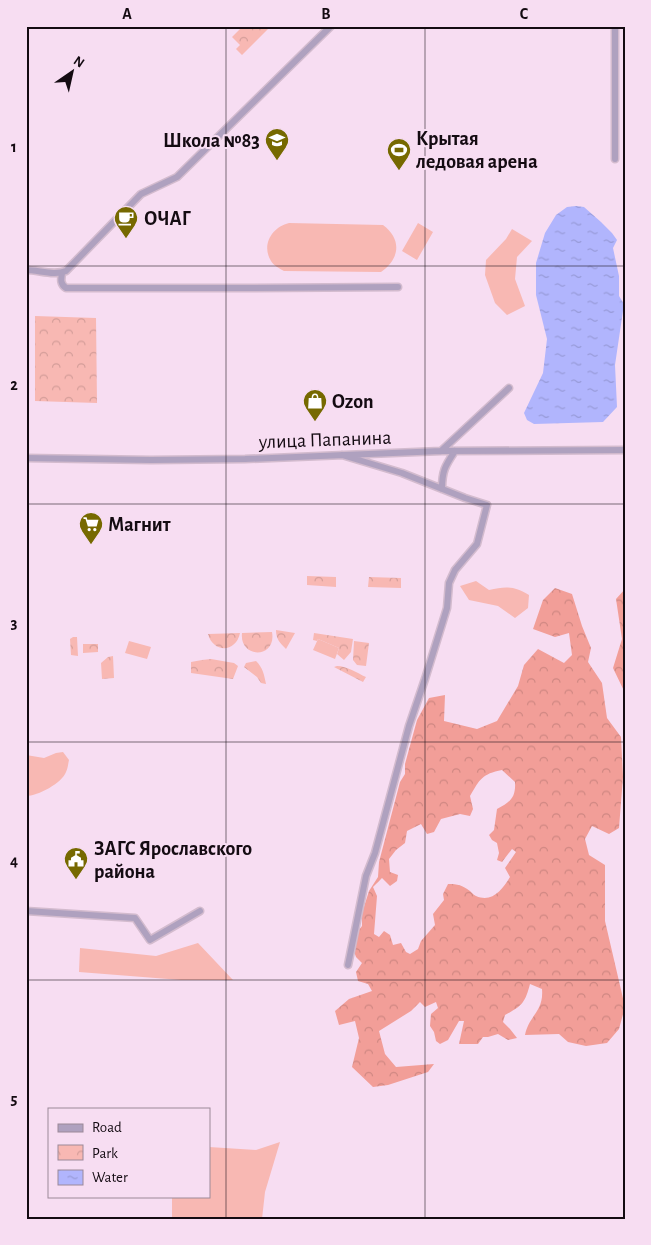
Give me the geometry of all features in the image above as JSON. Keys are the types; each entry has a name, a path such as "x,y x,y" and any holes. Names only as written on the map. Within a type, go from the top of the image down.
{"street":[{"path":"26,270 56,273 68,269 141,194 178,178 331,26"},
{"path":"615,26 615,159"},
{"path":"62,272 62,283 66,288 398,287"},
{"path":"441,451 509,388"},
{"name":"улица Папанина","path":"26,458 152,460 441,451 625,450"},
{"path":"442,489 445,466 455,451"},
{"path":"342,455 488,505 477,544 455,570 449,583 447,608 409,726 375,853 366,876 348,965"},
{"path":"26,912 135,918 150,940 200,911"}],"green space":[{"path":"243,26 265,26 268,29 242,55 236,49 240,45 232,37"},
{"path":"289,223 383,225 393,236 396,243 395,255 381,272 284,271 272,263 267,249 273,233 278,228"},
{"path":"418,223 433,232 417,260 402,251"},
{"path":"512,229 532,241 517,257 515,279 525,306 507,315 495,303 485,275 486,260 506,239"},
{"path":"35,316 96,318 97,403 35,401"},
{"path":"307,576 336,577 336,587 307,585"},
{"path":"369,577 401,578 401,588 368,587"},
{"path":"476,581 489,590 514,588 524,592 529,595 528,608 515,618 498,606 469,600 460,586"},
{"path":"555,588 572,594 591,648 588,662 602,683 607,718 621,737 623,777 619,828 609,834 592,826 585,839 589,855 605,865 605,921 625,1007 619,1029 607,1043 586,1046 568,1042 559,1034 525,1035 539,1008 542,997 542,989 530,984 522,1003 505,1015 503,1022 517,1038 508,1040 498,1034 483,1037 478,1044 459,1044 464,1021 459,1021 448,1040 440,1044 436,1041 430,1026 431,1014 438,1008 436,1002 425,1007 420,1002 411,1011 379,1031 385,1054 396,1067 434,1064 428,1072 388,1085 373,1087 352,1067 359,1038 355,1021 339,1025 335,1011 349,999 372,991 368,984 358,981 356,972 362,963 356,957 352,946 355,935 362,926 362,913 369,891 378,877 379,862 400,782 405,774 405,764 417,720 429,698 445,695 444,721 477,729 497,721 518,686 524,665 538,649 564,663 572,655 569,633 555,637 533,629 543,600","holes":["502,770 515,782 513,796 509,802 497,809 494,830 489,835 497,843 499,853 497,860 502,862 512,849 516,852 505,868 510,877 500,891 487,898 482,898 475,896 462,886 448,884 443,894 444,900 433,914 435,925 421,941 418,949 410,954 406,952 401,943 393,945 390,935 384,931 379,937 374,934 377,896 373,887 382,878 390,886 397,881 398,875 390,872 389,859 405,843 407,831 421,824 427,834 434,832 441,819 460,814 470,816 473,809 470,796 479,781 490,773"]},
{"path":"625,589 625,693 613,668 622,639 616,599"},
{"path":"276,630 295,633 286,649 279,641"},
{"path":"272,632 272,641 264,651 251,651 246,648 243,642 242,633"},
{"path":"240,633 238,640 234,644 224,648 215,645 208,634"},
{"path":"314,633 353,639 351,652 344,660 337,654 339,648 318,639 317,641 313,640"},
{"path":"77,637 78,656 71,655 70,639"},
{"path":"318,639 339,648 335,659 313,650"},
{"path":"129,641 151,647 147,659 125,653"},
{"path":"354,641 369,643 366,666 357,665 353,660"},
{"path":"83,644 98,644 98,652 83,653"},
{"path":"113,656 114,678 102,679 101,663 108,657"},
{"path":"211,659 234,663 238,666 233,679 191,673 191,662"},
{"path":"256,661 263,671 266,684 261,683 257,677 244,667 246,663"},
{"path":"334,667 348,668 366,677 363,682"},
{"path":"63,752 69,760 64,776 49,788 37,794 26,796 26,755 44,758"},
{"path":"198,943 233,980 181,980 79,972 80,948 156,956"},
{"path":"280,1142 265,1192 262,1219 172,1219 172,1198 210,1198 210,1147 256,1150"}],"water":[{"path":"567,207 584,207 617,240 613,248 619,276 619,296 624,304 615,365 617,407 603,422 534,424 527,420 524,413 543,373 547,339 536,295 536,263 545,233 556,215"}],"place":[{"name":"Школа №83","path":"277,161"},
{"name":"Крытая ледовая арена","path":"399,171"},
{"name":"ОЧАГ","path":"126,239"},
{"name":"Ozon","path":"315,422"},
{"name":"Магнит","path":"91,545"},
{"name":"ЗАГС Ярославского района","path":"76,880"}]}
